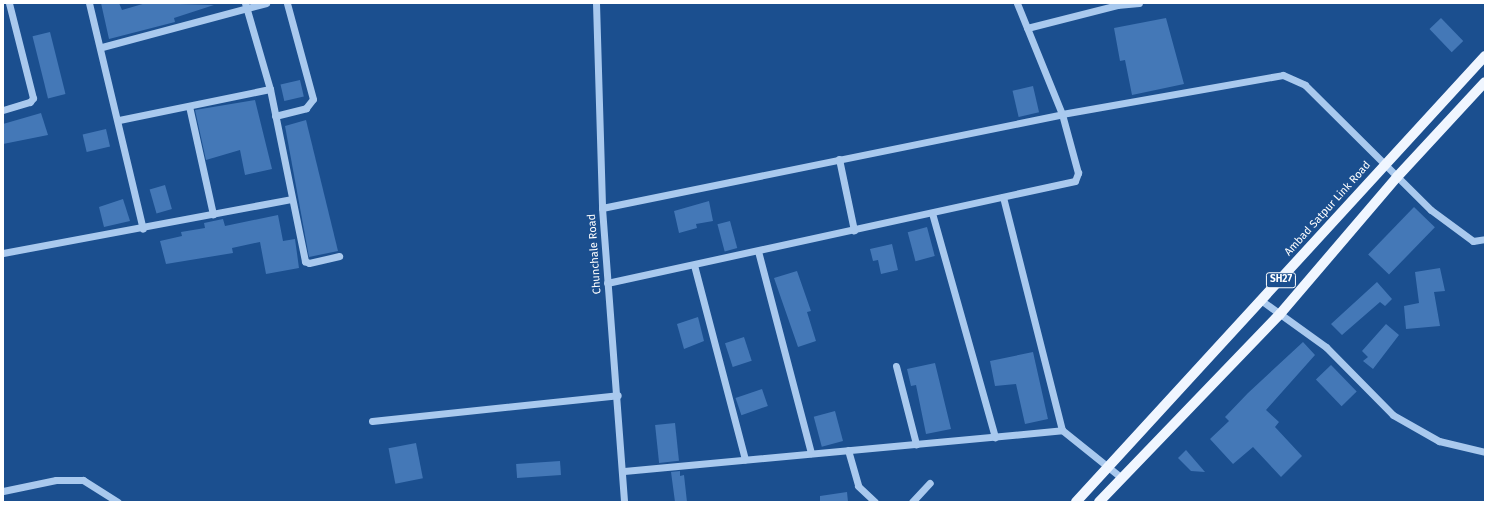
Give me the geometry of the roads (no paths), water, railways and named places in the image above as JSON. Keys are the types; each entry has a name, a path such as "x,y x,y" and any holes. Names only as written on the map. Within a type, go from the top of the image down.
{"main road":[{"name":"Ambad Satpur Link Road","path":"1076,502 1262,301 1384,164 1485,56"},
{"path":"1099,502 1280,314 1397,177 1485,82"}],"street":[{"path":"3,110 30,102 33,98 9,3"},
{"path":"89,3 102,47 143,229"},
{"path":"102,47 246,6 266,3"},
{"path":"275,116 306,108 313,99 287,3"},
{"name":"Chunchale Road","path":"596,3 602,208 607,283 624,471 624,502"},
{"path":"607,283 932,213 1077,179 1062,114 1017,3"},
{"path":"1027,28 1117,4 1139,3"},
{"path":"246,6 270,89 304,261 309,263 339,256"},
{"path":"602,208 1062,114 1291,76 1305,85 1431,210 1473,241 1485,239"},
{"path":"119,120 270,89"},
{"path":"188,106 214,214"},
{"path":"839,160 854,230"},
{"path":"1003,197 1062,430 1122,478"},
{"path":"3,253 143,229 291,199"},
{"path":"932,213 995,437"},
{"path":"758,251 811,453"},
{"path":"694,265 745,459"},
{"path":"1262,301 1326,347 1392,415 1439,442 1485,452"},
{"path":"896,366 916,444"},
{"path":"372,421 618,395"},
{"path":"624,471 1062,430"},
{"path":"848,450 858,486 875,502"},
{"path":"3,490 56,480 82,480 118,502"},
{"path":"912,502 930,483"}]}
